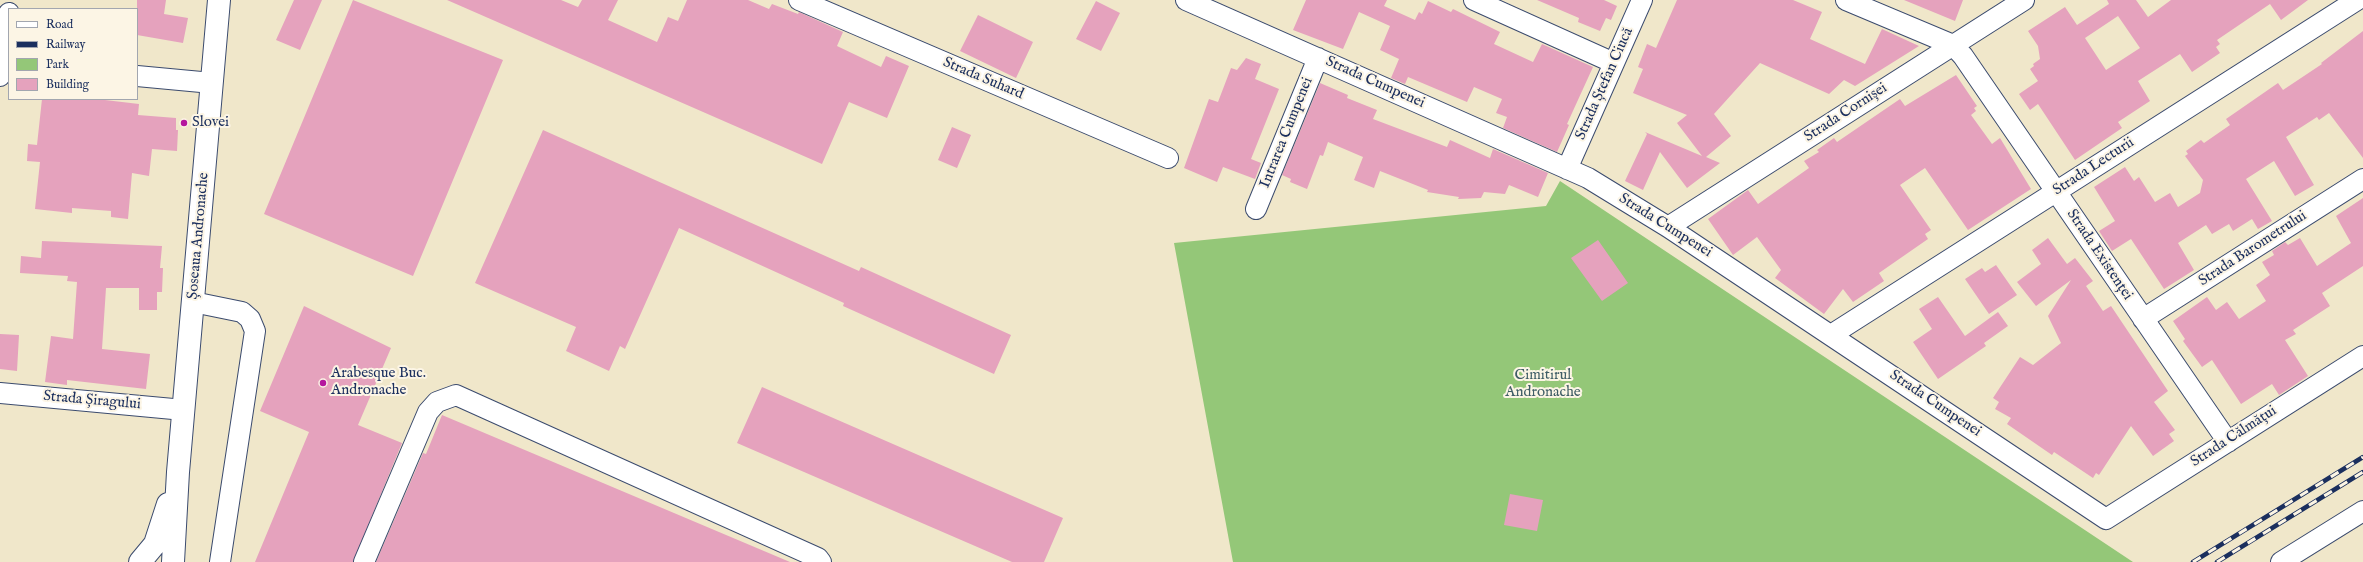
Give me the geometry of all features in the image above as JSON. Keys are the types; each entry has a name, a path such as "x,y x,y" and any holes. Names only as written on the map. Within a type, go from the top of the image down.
{"main road":[{"name":"Șoseaua Andronache","path":"173,562 178,472 219,0"},
{"name":"Șoseaua Andronache","path":"140,562 155,544 178,472"}],"street":[{"name":"Strada Suhard","path":"799,0 1168,158"},
{"name":"Strada Cumpenei","path":"1186,0 1588,178 1668,227 2106,519"},
{"path":"1474,0 1614,62"},
{"name":"Strada Ștefan Ciucă","path":"1567,169 1642,0"},
{"name":"Strada Existenței","path":"1846,0 1953,45 1963,56 2228,442"},
{"name":"Strada Cornișei","path":"1668,227 2024,0"},
{"name":"Strada Lecturii","path":"1831,335 2357,0"},
{"path":"3,67 8,22"},
{"name":"Intrarea Cumpenei","path":"1256,208 1318,58"},
{"path":"138,76 212,83"},
{"name":"Strada Barometrului","path":"2143,319 2363,179"},
{"path":"193,302 242,312 250,319 255,331 220,562"},
{"name":"Strada Călmățui","path":"2106,519 2363,356"},
{"name":"Strada Șiragului","path":"0,393 184,410"},
{"path":"364,562 428,412 437,402 456,395 818,558 821,562"},
{"path":"2281,562 2363,512"}],"green space":[{"name":"Cimitirul Andronache","path":"1560,181 2133,562 1233,562 1174,243 1546,206"}],"building":[{"path":"137,0 166,0 164,14 188,18 183,43 138,35"},
{"path":"294,0 322,0 300,50 276,40"},
{"path":"353,0 503,60 413,276 264,214"},
{"path":"447,0 561,0 578,7 582,0 618,0 608,20 657,42 668,17 678,21 687,0 748,0 769,9 772,4 798,14 799,12 843,32 837,46 881,67 886,56 909,66 887,118 849,102 822,164"},
{"path":"1306,0 1387,0 1384,6 1415,20 1419,12 1422,14 1428,1 1451,12 1453,9 1500,32 1494,44 1533,62 1542,44 1593,67 1567,124 1569,125 1557,152 1503,128 1507,117 1496,113 1502,99 1474,87 1467,102 1408,77 1405,84 1391,78 1399,59 1380,50 1390,26 1359,12 1343,49 1293,30"},
{"path":"1537,0 1604,0 1617,6 1611,20 1606,18 1600,31 1578,22 1579,18"},
{"path":"1677,0 1793,0 1822,12 1810,39 1865,64 1882,29 1919,46 1855,86 1844,80 1829,94 1760,63 1714,114 1731,136 1706,157 1720,163 1687,188 1660,152 1643,190 1625,181 1647,134 1645,132 1702,156 1677,123 1687,115 1633,93 1643,69 1638,67 1647,44 1656,48"},
{"path":"1904,0 1963,0 1955,21"},
{"path":"2107,0 2136,0 2148,17 2171,0 2308,0 2281,20 2270,4 2217,40 2220,44 2216,47 2220,53 2192,72 2180,54 2138,81 2150,101 2118,122 2122,128 2075,160 2038,104 2030,110 2019,94 2038,81 2030,69 2034,66 2033,64 2040,59 2038,46 2028,31 2065,7 2077,25 2109,4","holes":["2118,16 2140,48 2106,70 2085,38"]},
{"path":"1096,1 1120,13 1101,51 1076,39"},
{"path":"978,15 1033,42 1016,78 960,51"},
{"path":"2363,31 2363,158 2329,113 2319,120 2317,117 2286,137 2314,185 2295,196 2274,161 2246,179 2272,221 2258,229 2252,219 2233,231 2229,224 2212,234 2206,225 2178,243 2194,270 2164,289 2131,239 2112,251 2099,231 2115,221 2094,187 2125,167 2134,181 2139,177 2155,202 2170,193 2178,207 2200,193 2203,180 2185,156 2188,154 2186,151 2201,140 2204,143 2230,125 2226,119 2278,83 2283,90 2322,64 2321,63"},
{"path":"1246,58 1261,64 1255,79 1279,89 1251,159 1261,163 1255,179 1223,167 1217,182 1184,168 1209,99 1218,102 1231,68 1237,70"},
{"path":"1956,75 1977,106 1974,108 1976,111 1971,115 1992,144 2000,138 2031,189 1968,230 1925,168 1900,185 1931,230 1925,234 1928,239 1879,273 1884,281 1853,302 1843,289 1824,314 1775,278 1781,270 1757,237 1733,255 1708,219 1748,190 1758,204 1809,168 1804,161 1819,152 1817,150 1834,138 1837,142 1900,99 1905,106"},
{"path":"1320,83 1348,95 1347,98 1377,110 1373,119 1447,147 1450,140 1490,158 1493,149 1548,173 1538,197 1509,185 1505,194 1484,192 1481,198 1458,199 1459,197 1427,192 1428,190 1380,171 1374,188 1354,180 1363,157 1328,142 1323,156 1320,155 1307,189 1290,182 1291,179 1282,175"},
{"path":"42,100 105,100 139,104 138,115 176,118 176,130 178,130 177,151 152,149 149,176 132,173 128,219 111,217 111,211 72,208 72,213 35,209 40,162 27,161 28,144 37,145"},
{"path":"952,127 971,135 957,168 938,160"},
{"path":"543,130 859,271 861,267 1011,335 994,374 843,306 844,303 679,228 625,349 620,346 609,371 566,351 576,327 475,283"},
{"path":"2363,198 2363,266 2322,293 2330,306 2293,330 2296,334 2285,340 2308,376 2279,395 2272,384 2241,404 2212,360 2202,367 2183,341 2185,339 2173,321 2207,297 2216,310 2227,302 2239,319 2266,301 2256,285 2270,275 2262,262 2274,255 2272,251 2285,242 2288,245 2300,238 2317,266 2351,243 2336,216"},
{"path":"2048,238 2067,264 2075,258 2093,281 2086,286 2103,311 2111,306 2168,391 2154,402 2175,430 2169,434 2174,441 2153,456 2131,426 2099,475 2096,473 2093,478 2054,452 2052,455 2007,424 2011,418 1995,409 1999,402 1993,398 2020,357 2033,365 2061,343 2048,316 2071,280 2036,306 2017,282 2041,264 2032,250"},
{"path":"1598,240 1628,283 1602,301 1571,258"},
{"path":"42,241 162,246 160,268 163,268 162,292 157,292 157,310 139,310 139,288 106,288 102,349 150,354 146,389 67,380 67,385 45,382 51,336 73,339 77,282 67,281 68,276 20,273 21,256 41,258"},
{"path":"1996,265 2017,295 1989,314 1965,279 1982,268 1985,272"},
{"path":"1938,297 1965,336 1998,312 2008,326 1984,343 1986,346 1938,379 1913,342 1932,329 1919,309"},
{"path":"304,306 391,348 358,425 402,443 353,562 255,562 309,432 260,411"},
{"path":"0,334 19,335 17,371 0,369"},
{"path":"762,387 1063,518 1044,562 1012,562 737,443"},
{"path":"442,415 790,562 376,562 423,453 426,454"},
{"path":"1510,494 1543,500 1537,531 1504,525"}],"railway":[{"path":"2193,562 2363,457"},
{"path":"2217,562 2363,472"}],"place":[{"name":"Slovei","path":"184,123"},
{"name":"Arabesque Buc. Andronache","path":"323,383"}]}
